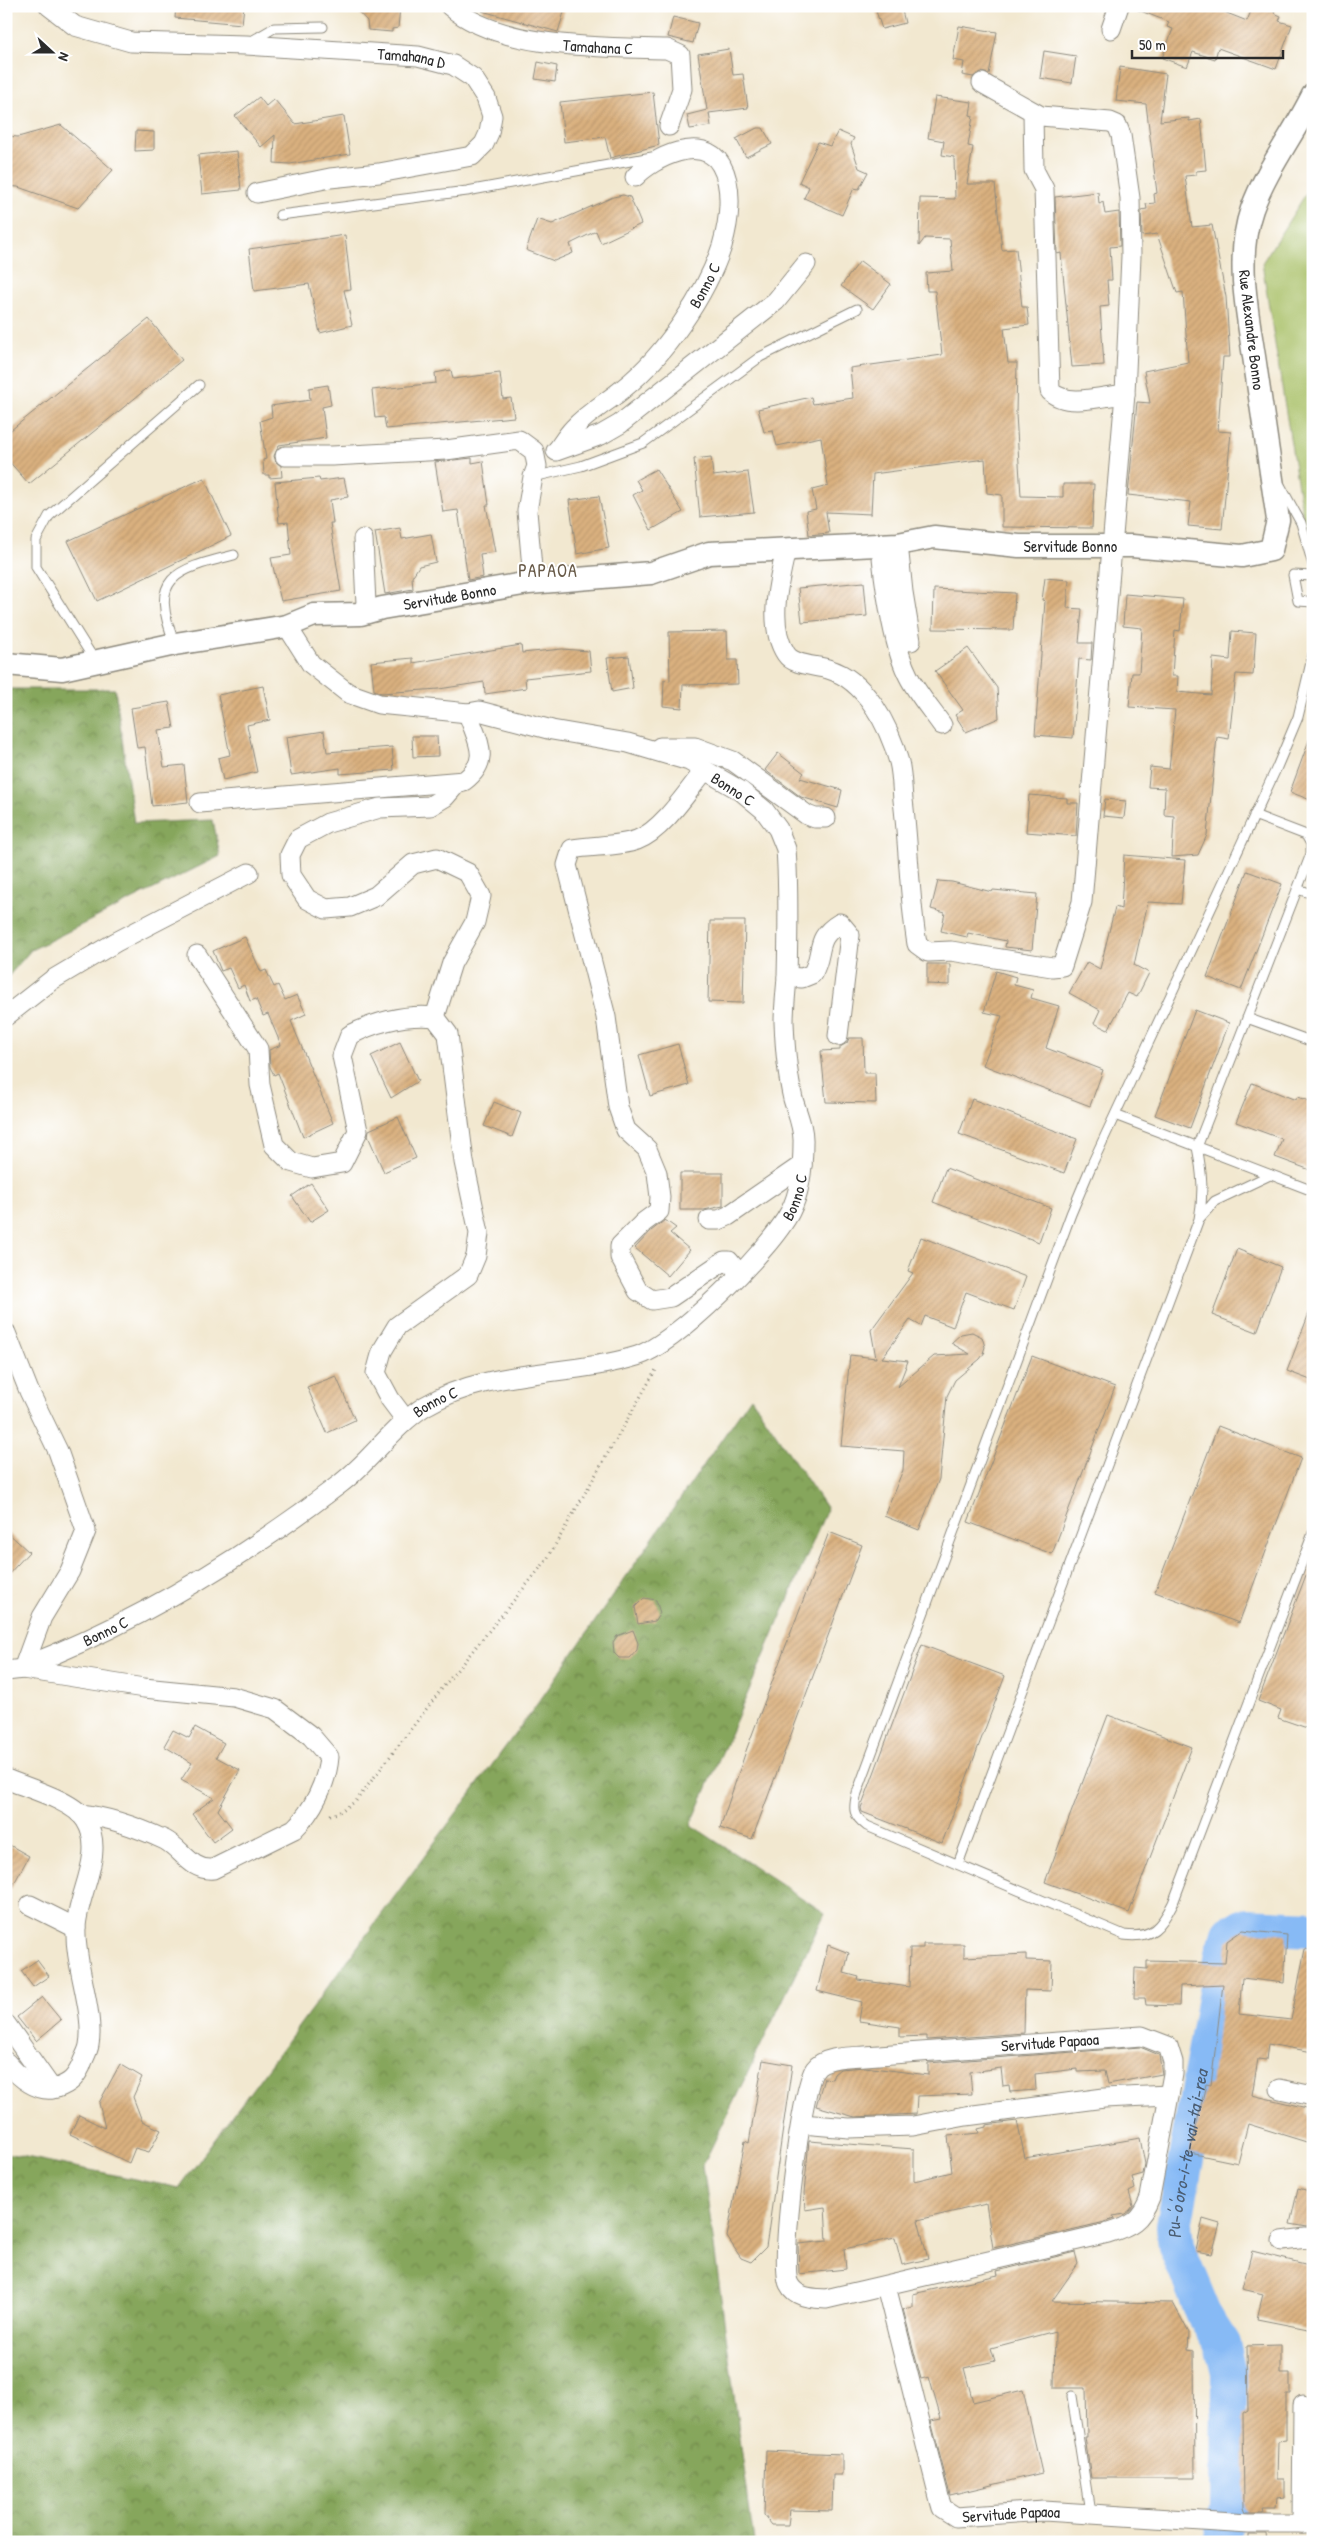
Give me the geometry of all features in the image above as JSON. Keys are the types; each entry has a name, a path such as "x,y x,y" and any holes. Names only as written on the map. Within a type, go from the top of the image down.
{"street":[{"name":"Tamahana D","path":"49,6 75,26 131,42 246,45 418,56 452,65 473,78 486,98 492,116 489,133 484,144 472,156 379,173 330,178 257,193"},
{"name":"Tamahana C","path":"450,6 462,16 494,30 559,46 667,49 680,55 682,89 669,126"},
{"path":"1110,29 1119,6"},
{"path":"786,550 774,604 780,640 786,654 800,663 830,670 860,688 880,718 899,763 908,838 912,914 916,944 928,952 951,952 1052,967 1065,964 1082,902 1102,648 1113,547 1125,394 1131,256 1130,198 1121,135 1117,125 1110,122 1041,116 982,83"},
{"name":"Rue Alexandre Bonno","path":"1242,556 1271,550 1278,520 1250,328 1243,263 1244,248 1252,210 1265,179 1313,95"},
{"path":"1033,113 1034,170 1044,189 1050,391 1056,397 1067,400 1125,394"},
{"name":"Bonno C","path":"558,449 573,428 646,369 663,348 699,294 722,246 727,224 729,189 721,165 714,156 703,152 671,153 646,166 635,177"},
{"path":"535,472 558,449 600,435 620,424 776,301 806,264"},
{"path":"285,456 332,456 446,450 519,440 534,451 535,472 527,511 532,568 529,582"},
{"name":"Servitude Bonno","path":"6,664 62,669 175,644 287,626 314,615 361,614 382,608 529,582 651,573 709,553 889,544 934,537 1019,546 1132,546 1242,556"},
{"path":"361,614 366,604 363,539"},
{"path":"889,544 903,592 912,640"},
{"path":"889,544 882,565 899,652 907,674 942,725"},
{"name":"Bonno C","path":"18,1669 127,1621 202,1581 274,1534 358,1471 405,1419 434,1401 468,1386 578,1368 638,1355 667,1341 707,1306 761,1249 790,1212 799,1184 804,1138 786,1066 784,1018 787,977 786,849 778,829 764,810 741,790 704,771 690,761 648,748 552,730 479,711 468,712 379,704 348,693 311,664 287,626"},
{"path":"200,803 464,781 475,773 480,764 481,745 474,734 468,712"},
{"path":"648,748 686,745 711,752 733,761 807,815 815,818 826,818"},
{"path":"704,771 655,829 638,840 572,849 567,864 606,1017 618,1107 626,1130 648,1149 657,1173 660,1197 659,1211 625,1238 620,1246 620,1257 638,1291 652,1300 671,1298 724,1261 729,1261 739,1273"},
{"path":"435,1017 452,963 475,922 481,896 468,873 437,858 413,864 376,896 350,908 326,909 307,899 292,874 290,854 298,839 328,823 380,808 430,806 445,797 458,782"},
{"path":"6,1016 52,980 108,947 249,873"},
{"path":"787,977 802,978 812,974 821,941 830,929 840,924 844,925 850,935 838,1036"},
{"path":"197,955 258,1049 260,1085 274,1145 291,1162 312,1168 342,1163 358,1130 342,1056 350,1035 373,1023 420,1016 435,1017 448,1034 464,1162 478,1233 476,1256 468,1275 397,1326 382,1351 376,1373 390,1399 405,1419"},
{"path":"709,1220 719,1220 728,1216 802,1164"},
{"path":"6,1333 12,1367 58,1450 86,1531 70,1570 42,1617 18,1669 144,1688 234,1697 275,1709 311,1736 329,1757 328,1769 304,1819 294,1829 212,1870 204,1870 194,1865 167,1841 111,1820 80,1814 52,1798 6,1779"},
{"path":"6,2062 18,2075 35,2086 52,2089 67,2085 74,2079 89,2046 90,2029 77,1953 76,1928 92,1851 89,1827 80,1814"},
{"path":"30,1906 76,1928"},
{"path":"6,2024 52,2089"},
{"name":"Servitude Papaoa","path":"1142,2036 1168,2046 1173,2062 1169,2095 1150,2197 1145,2210 1131,2226 826,2299 804,2298 790,2285 785,2268 787,2229 802,2124 815,2068 824,2061 865,2056 1142,2036"},
{"path":"1280,2089 1313,2096"},
{"path":"802,2124 849,2128 913,2126 966,2116 1104,2098 1169,2095"},
{"path":"1282,2241 1306,2238 1313,2240"},
{"name":"Servitude Papaoa","path":"886,2286 942,2508 950,2515 966,2518 1013,2512 1090,2512 1176,2520 1249,2524 1307,2524"},
{"path":"1303,2405 1307,2524"}],"lane":[{"path":"246,45 274,28 323,27"},
{"path":"280,215 468,191 622,164 671,153"},
{"path":"535,472 580,466 642,443 760,357 857,309"},
{"path":"96,662 36,567 36,540 49,516 199,385"},
{"path":"1271,471 1301,523 1313,565"},
{"path":"175,644 163,607 167,585 177,574 234,555"},
{"path":"1313,576 1293,575 1298,601 1313,602"},
{"path":"1313,654 1298,717 1071,1214 853,1808 857,1818 867,1826 1124,1935 1139,1937 1154,1931 1165,1919 1173,1904 1313,1533"},
{"path":"958,1864 1199,1219 1203,1198 1203,1176 1197,1147 1312,854 1311,844 1306,834 1254,815"},
{"path":"1297,889 1313,894"},
{"path":"1247,1018 1313,1042"},
{"path":"1115,1115 1313,1191"},
{"path":"1199,1219 1215,1202 1270,1175"},
{"path":"1072,2396 1090,2512"}],"path":[{"path":"304,1819 338,1813 356,1801 444,1686 546,1561 655,1371 667,1341"}],"green space":[{"path":"1309,189 1313,190 1313,544 1307,543 1262,263"},
{"path":"6,689 115,689 134,823 213,820 220,856 31,950 6,979"},
{"path":"751,1397 827,1509 691,1825 825,1913 703,2165 754,2542 6,2542 6,2153 179,2188 543,1696"}],"building":[{"path":"176,6 244,6 242,24 175,18"},
{"path":"353,6 400,7 398,28 392,29 392,32 368,30 367,21"},
{"path":"483,6 555,6 565,9 558,32 482,11"},
{"path":"892,6 901,6 905,23 882,29 876,11"},
{"path":"1133,6 1209,6 1247,21 1253,6 1276,6 1274,13 1281,16 1279,21 1292,25 1276,69 1218,48 1215,59 1193,52 1187,67 1162,58 1173,29 1167,27 1169,22 1133,8"},
{"path":"673,17 698,23 693,43 668,37"},
{"path":"959,26 997,32 989,74 981,72 973,77 962,75 964,62 953,60"},
{"path":"729,49 733,75 743,74 748,108 709,113 711,126 690,129 687,115 707,110 698,54"},
{"path":"1044,51 1076,56 1072,83 1040,78"},
{"path":"538,62 557,66 555,82 535,79"},
{"path":"1120,67 1166,74 1160,121 1189,118 1189,121 1201,119 1206,170 1196,171 1196,175 1185,176 1192,227 1212,225 1226,297 1230,357 1223,357 1218,431 1231,432 1222,529 1188,526 1191,502 1128,495 1137,402 1150,403 1144,371 1188,362 1183,292 1177,293 1157,234 1142,236 1141,210 1147,209 1146,204 1155,203 1154,194 1157,193 1146,104 1116,101"},
{"path":"653,92 659,145 610,158 605,137 564,142 560,102"},
{"path":"259,97 266,106 274,99 295,124 344,116 350,154 290,164 274,163 275,135 261,147 235,116"},
{"path":"935,97 972,102 970,115 973,116 968,146 973,147 967,184 995,184 1002,250 1016,249 1022,307 1027,307 1029,325 1004,328 1008,363 1017,363 1016,414 1021,496 1063,497 1063,484 1094,484 1092,528 1002,527 1002,495 987,493 985,459 873,474 871,514 826,512 829,533 809,535 806,511 816,509 812,490 828,486 821,437 777,446 773,431 764,432 758,409 811,397 813,404 853,398 850,368 942,355 935,291 927,291 926,273 953,271 950,239 925,238 919,246 920,198 955,199 954,157 942,155 944,141 928,138"},
{"path":"61,125 113,170 78,208 18,187 6,186 6,136 18,137"},
{"path":"757,128 763,128 772,144 746,157 736,139"},
{"path":"136,131 154,132 154,150 135,151"},
{"path":"838,131 854,138 851,144 859,168 868,172 859,189 854,188 842,215 804,198 809,187 799,182 818,142 830,146"},
{"path":"237,151 241,190 202,194 198,155"},
{"path":"1098,192 1099,204 1103,202 1105,214 1119,212 1120,246 1110,247 1112,280 1107,280 1109,306 1100,307 1104,365 1072,367 1061,253 1057,254 1055,197"},
{"path":"623,195 630,197 641,224 601,243 596,231 570,244 573,253 554,261 526,250 537,219 552,224 613,197"},
{"path":"345,235 351,289 344,290 352,325 320,333 309,284 254,291 249,249"},
{"path":"860,261 891,284 873,309 841,286"},
{"path":"149,319 182,360 29,484 6,458 6,434"},
{"path":"451,370 453,379 500,373 503,399 511,398 514,417 386,429 384,417 375,418 372,390 436,383 435,373"},
{"path":"328,385 331,405 322,407 326,438 279,445 274,456 276,462 281,466 282,477 269,478 269,475 264,475 263,460 266,459 260,421 272,417 271,406 310,400 309,388"},
{"path":"711,457 713,476 748,472 754,512 700,517 694,459"},
{"path":"472,458 472,463 483,461 489,505 486,505 495,552 480,554 483,577 468,580 458,510 443,512 435,462"},
{"path":"656,469 683,512 651,530 633,495 642,490 636,480"},
{"path":"204,478 231,536 97,601 68,541"},
{"path":"319,478 320,481 344,478 348,497 330,500 333,523 330,523 341,591 281,601 271,558 291,555 288,522 279,523 275,482"},
{"path":"599,496 609,548 577,554 569,500"},
{"path":"400,528 402,539 431,534 436,562 419,566 412,577 413,589 385,594 375,532"},
{"path":"1045,578 1069,580 1067,608 1082,609 1079,643 1092,643 1091,660 1079,659 1073,738 1035,735 1045,601 1042,600"},
{"path":"864,582 867,616 802,622 798,588"},
{"path":"934,589 1015,593 1013,630 933,629"},
{"path":"1125,594 1183,599 1180,631 1175,630 1172,676 1178,676 1177,692 1211,695 1213,658 1230,660 1232,631 1256,633 1253,675 1236,674 1229,739 1217,737 1207,835 1198,855 1172,857 1174,816 1164,815 1165,788 1148,787 1150,767 1169,769 1175,710 1129,707 1132,673 1139,673 1142,628 1123,626"},
{"path":"727,631 728,660 737,660 738,684 683,685 682,708 663,706 664,680 670,681 669,632"},
{"path":"521,645 522,653 562,649 589,651 591,671 525,678 526,688 485,694 484,682 439,689 381,693 374,690 371,662 413,658 413,663"},
{"path":"968,648 997,688 999,718 966,732 955,715 963,710 935,671"},
{"path":"629,656 633,688 612,692 607,658"},
{"path":"263,686 270,720 247,725 257,772 223,780 218,758 230,755 218,695"},
{"path":"169,702 174,728 158,730 164,767 184,765 188,802 152,806 145,747 137,748 131,708"},
{"path":"324,731 327,752 392,747 394,770 340,774 340,768 291,775 286,737"},
{"path":"1311,735 1313,735 1313,801 1290,792"},
{"path":"412,736 437,736 438,756 413,757"},
{"path":"778,753 804,773 800,778 842,790 838,808 801,797 765,770"},
{"path":"1029,795 1067,798 1067,803 1078,803 1076,836 1026,832"},
{"path":"1105,799 1126,801 1124,818 1103,816"},
{"path":"1124,855 1185,860 1181,904 1148,902 1134,965 1149,973 1137,997 1128,993 1108,1030 1094,1023 1100,1010 1069,993 1087,962 1100,969 1115,907 1121,909"},
{"path":"1247,871 1282,884 1241,990 1207,977"},
{"path":"938,881 952,882 992,892 993,890 1037,894 1032,950 1005,947 1006,941 968,933 967,937 941,931 945,913 931,909"},
{"path":"710,921 745,921 743,1003 708,1002"},
{"path":"245,937 261,972 266,970 274,987 278,985 285,1000 297,995 306,1014 291,1021 333,1123 303,1137 278,1073 274,1075 270,1067 269,1050 281,1045 268,1014 263,1016 256,999 250,1001 244,985 238,988 229,968 221,971 213,951"},
{"path":"927,964 950,964 950,985 927,984"},
{"path":"996,971 1016,977 1014,985 1033,990 1031,998 1059,1006 1046,1048 1103,1070 1090,1106 983,1065 1002,1016 984,1012"},
{"path":"1195,1010 1229,1023 1190,1128 1155,1115"},
{"path":"849,1038 863,1038 864,1073 875,1073 876,1103 826,1102 821,1051 840,1050 840,1047 847,1043"},
{"path":"400,1042 418,1081 391,1098 371,1056"},
{"path":"678,1044 689,1085 650,1096 639,1055"},
{"path":"1252,1083 1296,1100 1297,1097 1313,1102 1313,1171 1275,1157 1282,1139 1236,1122"},
{"path":"972,1099 1077,1139 1064,1173 959,1134"},
{"path":"494,1102 521,1113 512,1137 484,1126"},
{"path":"398,1117 416,1158 384,1172 368,1136 369,1130"},
{"path":"946,1168 1051,1208 1039,1242 933,1202"},
{"path":"680,1173 723,1173 723,1206 704,1210 680,1210"},
{"path":"311,1183 329,1210 310,1222 292,1196"},
{"path":"665,1220 676,1228 670,1233 690,1250 668,1276 635,1248 651,1231"},
{"path":"921,1237 1026,1277 1014,1310 966,1292 953,1327 925,1316 921,1326 910,1320 882,1358 908,1361 898,1387 934,1356 970,1354 951,1343 961,1334 972,1332 982,1337 985,1347 983,1353 985,1352 980,1359 955,1380 947,1396 939,1479 919,1530 884,1516 903,1470 904,1451 841,1446 850,1355 876,1358 871,1330 913,1273 908,1271"},
{"path":"1237,1249 1281,1267 1257,1332 1212,1315"},
{"path":"1311,1308 1313,1308 1313,1381 1287,1371"},
{"path":"1032,1356 1115,1387 1052,1554 968,1522"},
{"path":"336,1376 355,1420 327,1433 307,1387"},
{"path":"1218,1426 1301,1458 1239,1623 1155,1592"},
{"path":"6,1531 29,1552 6,1577"},
{"path":"829,1532 862,1545 752,1839 720,1828 747,1748"},
{"path":"1311,1562 1313,1713 1307,1728 1278,1718 1281,1710 1258,1701"},
{"path":"644,1598 656,1600 660,1613 655,1621 638,1624 635,1607"},
{"path":"633,1630 638,1643 637,1650 630,1658 619,1658 614,1653 613,1642 617,1636"},
{"path":"922,1645 1005,1676 942,1843 862,1812 861,1808"},
{"path":"1108,1715 1192,1747 1129,1913 1045,1882"},
{"path":"195,1727 224,1743 216,1757 240,1770 218,1810 232,1828 213,1842 192,1814 214,1798 181,1780 192,1763 164,1746 173,1730 189,1738"},
{"path":"6,1843 29,1856 6,1898"},
{"path":"1243,1930 1287,1935 1284,1983 1242,1978 1239,2014 1291,2020 1305,1949 1313,1950 1313,2052 1268,2044 1266,2060 1258,2059 1252,2095 1307,2108 1306,2114 1313,2116 1313,2144 1248,2124 1238,2163 1190,2153 1206,2084 1211,2085 1223,1984 1180,1986 1179,2006 1146,2005 1145,1998 1134,1998 1135,1968 1147,1969 1147,1961 1225,1963 1227,1941"},
{"path":"923,1944 964,1944 964,1957 1026,1954 1026,1960 1052,1961 1051,1991 1025,1990 1024,2033 927,2040 927,2036 900,2037 900,2027 859,2021 862,2002 817,1991 828,1945 849,1953 844,1973 859,1977 858,1980 909,1987 910,1948 923,1948"},
{"path":"37,1960 49,1976 33,1987 21,1971"},
{"path":"42,1997 61,2020 36,2041 17,2017"},
{"path":"1140,2047 1159,2055 1162,2074 1108,2084 1105,2071 1077,2072 1077,2069 1035,2074 1036,2090 1010,2092 1009,2085 1003,2086 1001,2068 970,2072 972,2094 917,2096 916,2114 855,2117 816,2106 824,2078 832,2079 834,2074 840,2069 865,2067 928,2075 928,2063"},
{"path":"763,2060 792,2065 766,2247 751,2262 741,2258 727,2237 745,2141 749,2143"},
{"path":"120,2064 142,2077 133,2097 142,2121 161,2130 149,2152 135,2148 129,2163 70,2134 79,2115 105,2128 99,2103"},
{"path":"1017,2121 1025,2158 1140,2138 1145,2164 1143,2174 1132,2177 1135,2189 1129,2192 1133,2206 1130,2210 1125,2214 1113,2216 1114,2219 1105,2222 993,2248 986,2204 918,2220 928,2259 902,2265 895,2238 844,2249 846,2269 799,2274 798,2244 827,2241 825,2207 805,2210 804,2193 809,2141 914,2149 914,2181 952,2172 948,2136 979,2133 978,2129 986,2127 986,2125"},
{"path":"1298,2188 1313,2192 1313,2228 1290,2224"},
{"path":"1203,2219 1220,2224 1212,2254 1196,2251"},
{"path":"1252,2251 1313,2266 1310,2285 1313,2286 1313,2330 1257,2319 1263,2294 1242,2289"},
{"path":"1075,2252 1078,2264 1052,2301 1173,2303 1189,2333 1188,2350 1194,2351 1195,2478 1091,2478 1085,2437 1087,2437 1086,2388 1054,2388 1055,2331 991,2348 995,2361 964,2368 973,2402 1023,2390 1042,2473 950,2495 931,2421 941,2419 929,2377 921,2379 903,2309 913,2307 913,2294 998,2275 997,2271"},
{"path":"1280,2345 1280,2373 1290,2373 1290,2394 1286,2394 1286,2440 1278,2441 1277,2479 1284,2479 1284,2497 1277,2498 1276,2508 1263,2508 1264,2513 1246,2513 1244,2508 1243,2413 1248,2410 1247,2346"},
{"path":"766,2451 842,2454 842,2475 833,2475 832,2511 790,2510 788,2525 772,2525 764,2515"},
{"path":"1249,2535 1266,2535 1267,2542 1249,2542"}],"waterway":[{"name":"Pu-'o'oro-i-te-vai-ta'i-rea","path":"1221,2542 1228,2508 1229,2373 1222,2344 1206,2319 1176,2246 1174,2226 1223,1953 1229,1933 1245,1926 1313,1929"}],"district":[{"name":"PAPAOA","path":"548,571"}]}
